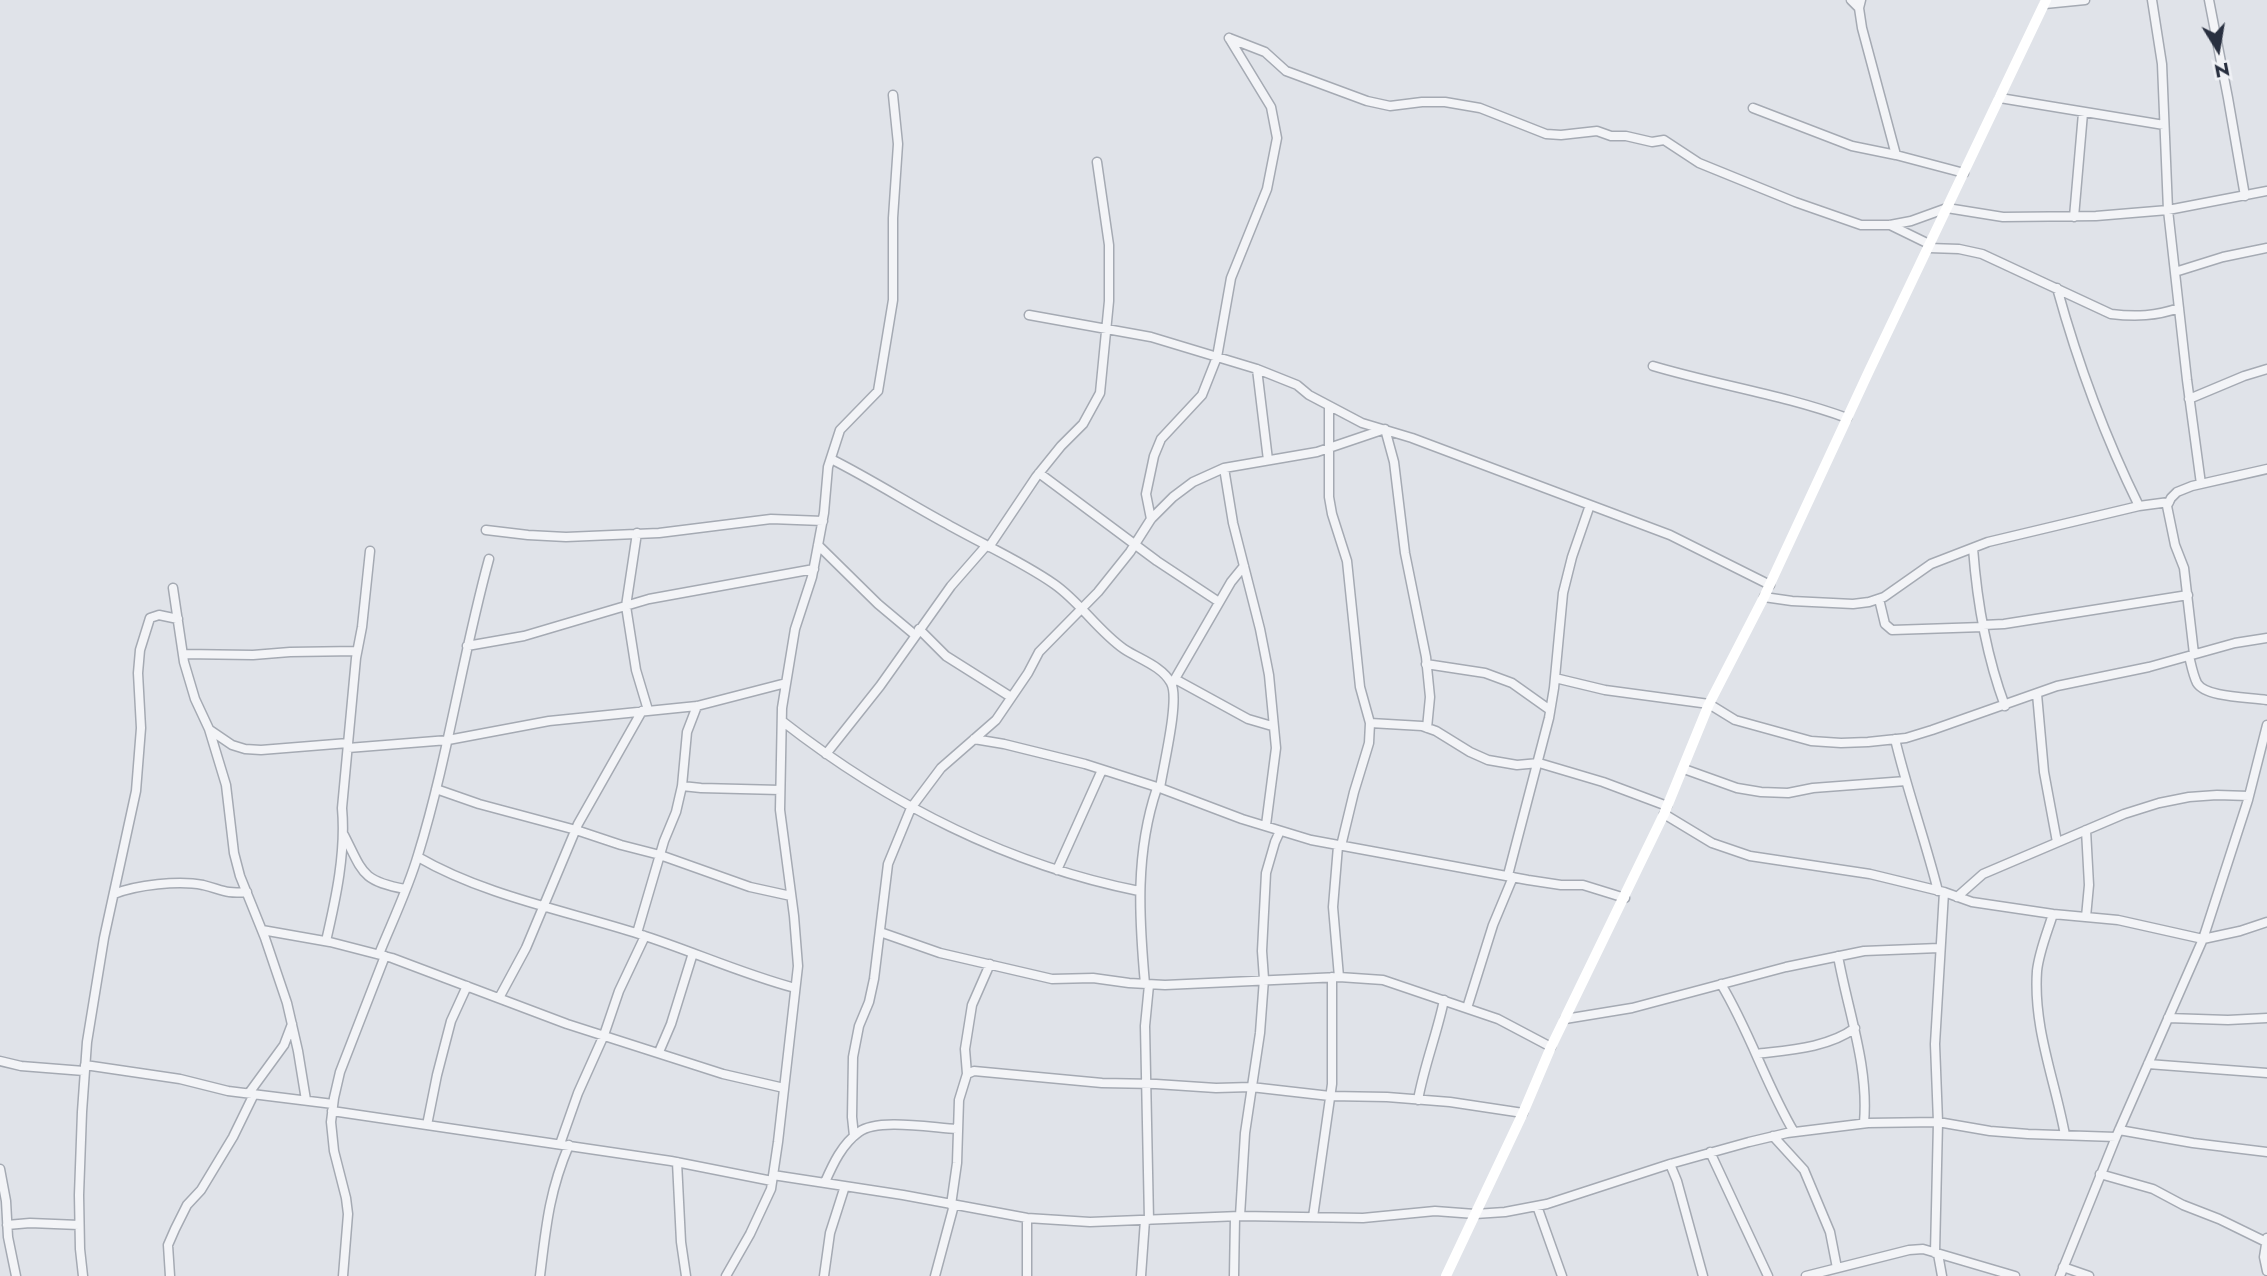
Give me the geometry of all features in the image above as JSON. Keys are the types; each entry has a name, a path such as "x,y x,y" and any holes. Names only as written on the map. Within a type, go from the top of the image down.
{"street":[{"path":"1851,0 1860,4 1862,29 1896,155"},
{"path":"1446,1276 1551,1047 1666,810 1709,704 1770,585 2046,2 2085,0"},
{"path":"2152,0 2162,64 2168,210 2201,484"},
{"path":"2208,0 2245,195"},
{"path":"1151,519 1146,494 1154,456 1161,439 1202,395 1217,357 1231,278 1267,189 1277,138 1271,107 1229,38 1265,52 1286,71 1367,101 1390,106 1445,102 1480,108 1546,134 1597,131 1611,136 1626,136 1652,142 1664,140 1699,163 1795,202 1861,225 1890,225 1911,221 1947,208 2003,217 2074,217 2168,210 2267,191"},
{"path":"726,1276 771,1189 798,967 780,810 782,721 786,683 794,629 814,569 831,458 839,430 878,391 893,300 892,218 898,144 892,95"},
{"path":"2000,98 2164,125"},
{"path":"1753,108 1852,146 1964,173"},
{"path":"2074,217 2083,113"},
{"path":"826,754 880,687 959,576 988,546 1060,446 1083,424 1100,393 1107,329 1109,245 1097,162"},
{"path":"1890,225 1930,247 1982,254 2111,314 2134,317 2154,315 2179,307"},
{"path":"2175,272 2223,257 2267,248"},
{"path":"2057,288 2073,347 2094,404 2139,506"},
{"path":"1029,315 1151,337 1257,369 1297,385 1362,424 1385,429 1696,546 1770,585"},
{"path":"1653,366 1732,388 1788,399 1847,418"},
{"path":"1257,369 1268,460"},
{"path":"2189,399 2267,369"},
{"path":"1314,1217 1330,1096 1335,977 1333,907 1340,846 1369,743 1370,723 1360,687 1347,561 1329,497 1329,406"},
{"path":"854,1136 853,1057 859,1026 869,1002 874,979 888,864 911,807 941,768 996,720 1039,652 1082,609 1135,545 1151,519 1173,497 1192,482 1224,468 1329,449 1385,429"},
{"path":"1385,429 1394,462 1405,553 1426,664 1430,697 1427,727"},
{"path":"831,458 1056,585 1123,648 1152,664 1174,682 1248,719 1272,726"},
{"path":"1224,468 1233,523 1269,675 1276,748 1266,825"},
{"path":"2267,469 2177,492 2167,506 2175,545 2184,568 2197,683 2212,694 2267,700"},
{"path":"1039,473 1135,545 1219,602"},
{"path":"1764,597 1853,604 1879,599 1931,564 1972,548 2018,533 2139,506 2169,502"},
{"path":"1466,1008 1511,876 1539,763 1555,678 1563,593 1590,505"},
{"path":"486,530 566,537 659,533 771,519 823,521"},
{"path":"499,998 526,948 576,830 645,711 626,606 637,533"},
{"path":"818,545 878,604 946,656 1011,697"},
{"path":"1972,548 1983,626 1996,681 2005,705"},
{"path":"326,941 338,891 343,834 342,808 370,551"},
{"path":"343,1276 348,1214 334,1151 333,1108 341,1072 418,857 489,559"},
{"path":"1141,1276 1147,1220 1147,984 1140,937 1139,891 1144,834 1158,788 1173,713 1174,682 1219,602 1244,566"},
{"path":"467,646 524,636 649,600 814,569"},
{"path":"173,588 183,654 195,699 209,729 226,785 234,853 240,876 288,1003 306,1100"},
{"path":"1879,599 1885,624 1892,630 2004,624 2188,595"},
{"path":"83,1276 79,1225 84,1068 104,937 136,791 141,728 138,673 140,650 150,618 159,615 178,619"},
{"path":"1555,678 1605,691 1709,704 1735,720 1811,741 1841,743 1895,739 1932,730 2057,686 2149,667 2235,643 2267,638"},
{"path":"183,654 253,655 357,651"},
{"path":"1426,664 1485,673 1512,683 1550,710"},
{"path":"209,729 232,745 261,750 448,740 549,721 697,706 786,683"},
{"path":"2037,694 2044,772 2057,842"},
{"path":"540,1276 548,1206 578,1093 604,1035 641,935 660,855 676,812 682,786 687,732 697,706"},
{"path":"782,721 826,754 911,807 983,842 1057,870 1139,891"},
{"path":"1370,723 1427,727 1488,760 1517,765 1539,763 1602,782 1666,810 1712,843 1750,856 1870,874 1941,891 1972,902 2118,920 2203,939 2267,922"},
{"path":"2089,1276 2061,1272 2203,939 2249,796 2267,725"},
{"path":"974,739 1004,744 1102,770 1242,819 1340,846 1561,885 1583,885 1625,898"},
{"path":"1895,739 1941,891 1935,1044 1938,1122 1936,1254 1942,1276"},
{"path":"1684,769 1724,785 1761,792 1788,793 1813,788 1906,781"},
{"path":"1057,870 1102,770"},
{"path":"682,786 780,790"},
{"path":"436,789 660,855 738,883 791,896"},
{"path":"1957,897 1983,874 2085,830 2159,803 2189,797 2249,796"},
{"path":"2085,830 2089,885 2086,918"},
{"path":"1234,1276 1245,1133 1260,1032 1266,873 1280,831"},
{"path":"343,834 363,873 387,886 405,889"},
{"path":"418,857 441,871 795,988"},
{"path":"114,894 146,886 181,884 204,886 227,894 247,892"},
{"path":"2053,914 2038,969 2037,1002 2045,1056 2066,1135"},
{"path":"262,930 326,941 382,955 604,1035 723,1074 783,1087"},
{"path":"880,932 940,953 1052,979 1093,978 1147,984 1198,985 1264,979 1335,977 1382,980 1498,1019 1551,1047"},
{"path":"1565,1019 1632,1008 1786,967 1864,951 1939,948"},
{"path":"659,1052 671,1024 693,954"},
{"path":"1838,956 1855,1028 1866,1102 1864,1123"},
{"path":"935,1276 953,1205 959,1100 967,1074 965,1049 972,1005 990,964"},
{"path":"1721,984 1737,1010 1779,1107 1794,1132"},
{"path":"427,1125 451,1021 467,986"},
{"path":"1418,1100 1444,1000"},
{"path":"2168,1018 2267,1018"},
{"path":"170,1276 168,1245 175,1228 187,1205 201,1190 233,1137 252,1094 284,1045 292,1024"},
{"path":"1756,1054 1827,1041 1846,1035 1855,1028"},
{"path":"0,1061 21,1066 84,1068 180,1079 228,1091 306,1100 333,1108 427,1125 772,1178 825,1182 1027,1218 1090,1222 1238,1217 1363,1218 1435,1211 1475,1214 1505,1212 1536,1206 1710,1152 1773,1136 1864,1123 1938,1122 1990,1131 2066,1135 2118,1133 2267,1152"},
{"path":"2148,1064 2267,1073"},
{"path":"967,1074 985,1071 1053,1080 1216,1088 1251,1087 1330,1096 1418,1100 1523,1113"},
{"path":"825,1182 832,1164 846,1144 870,1127 885,1125 957,1129"},
{"path":"1773,1136 1804,1170 1826,1222 1840,1267 1847,1276"},
{"path":"1710,1152 1768,1276"},
{"path":"677,1162 681,1242 686,1276"},
{"path":"1670,1164 1703,1276"},
{"path":"0,1169 16,1276"},
{"path":"2101,1174 2153,1189 2183,1205 2266,1240 2264,1257 2267,1271"},
{"path":"824,1276 830,1233 845,1186"},
{"path":"1536,1206 1562,1276"},
{"path":"1027,1218 1027,1276"},
{"path":"7,1225 79,1225"},
{"path":"1806,1276 1909,1250 1923,1249 2015,1276"}]}
